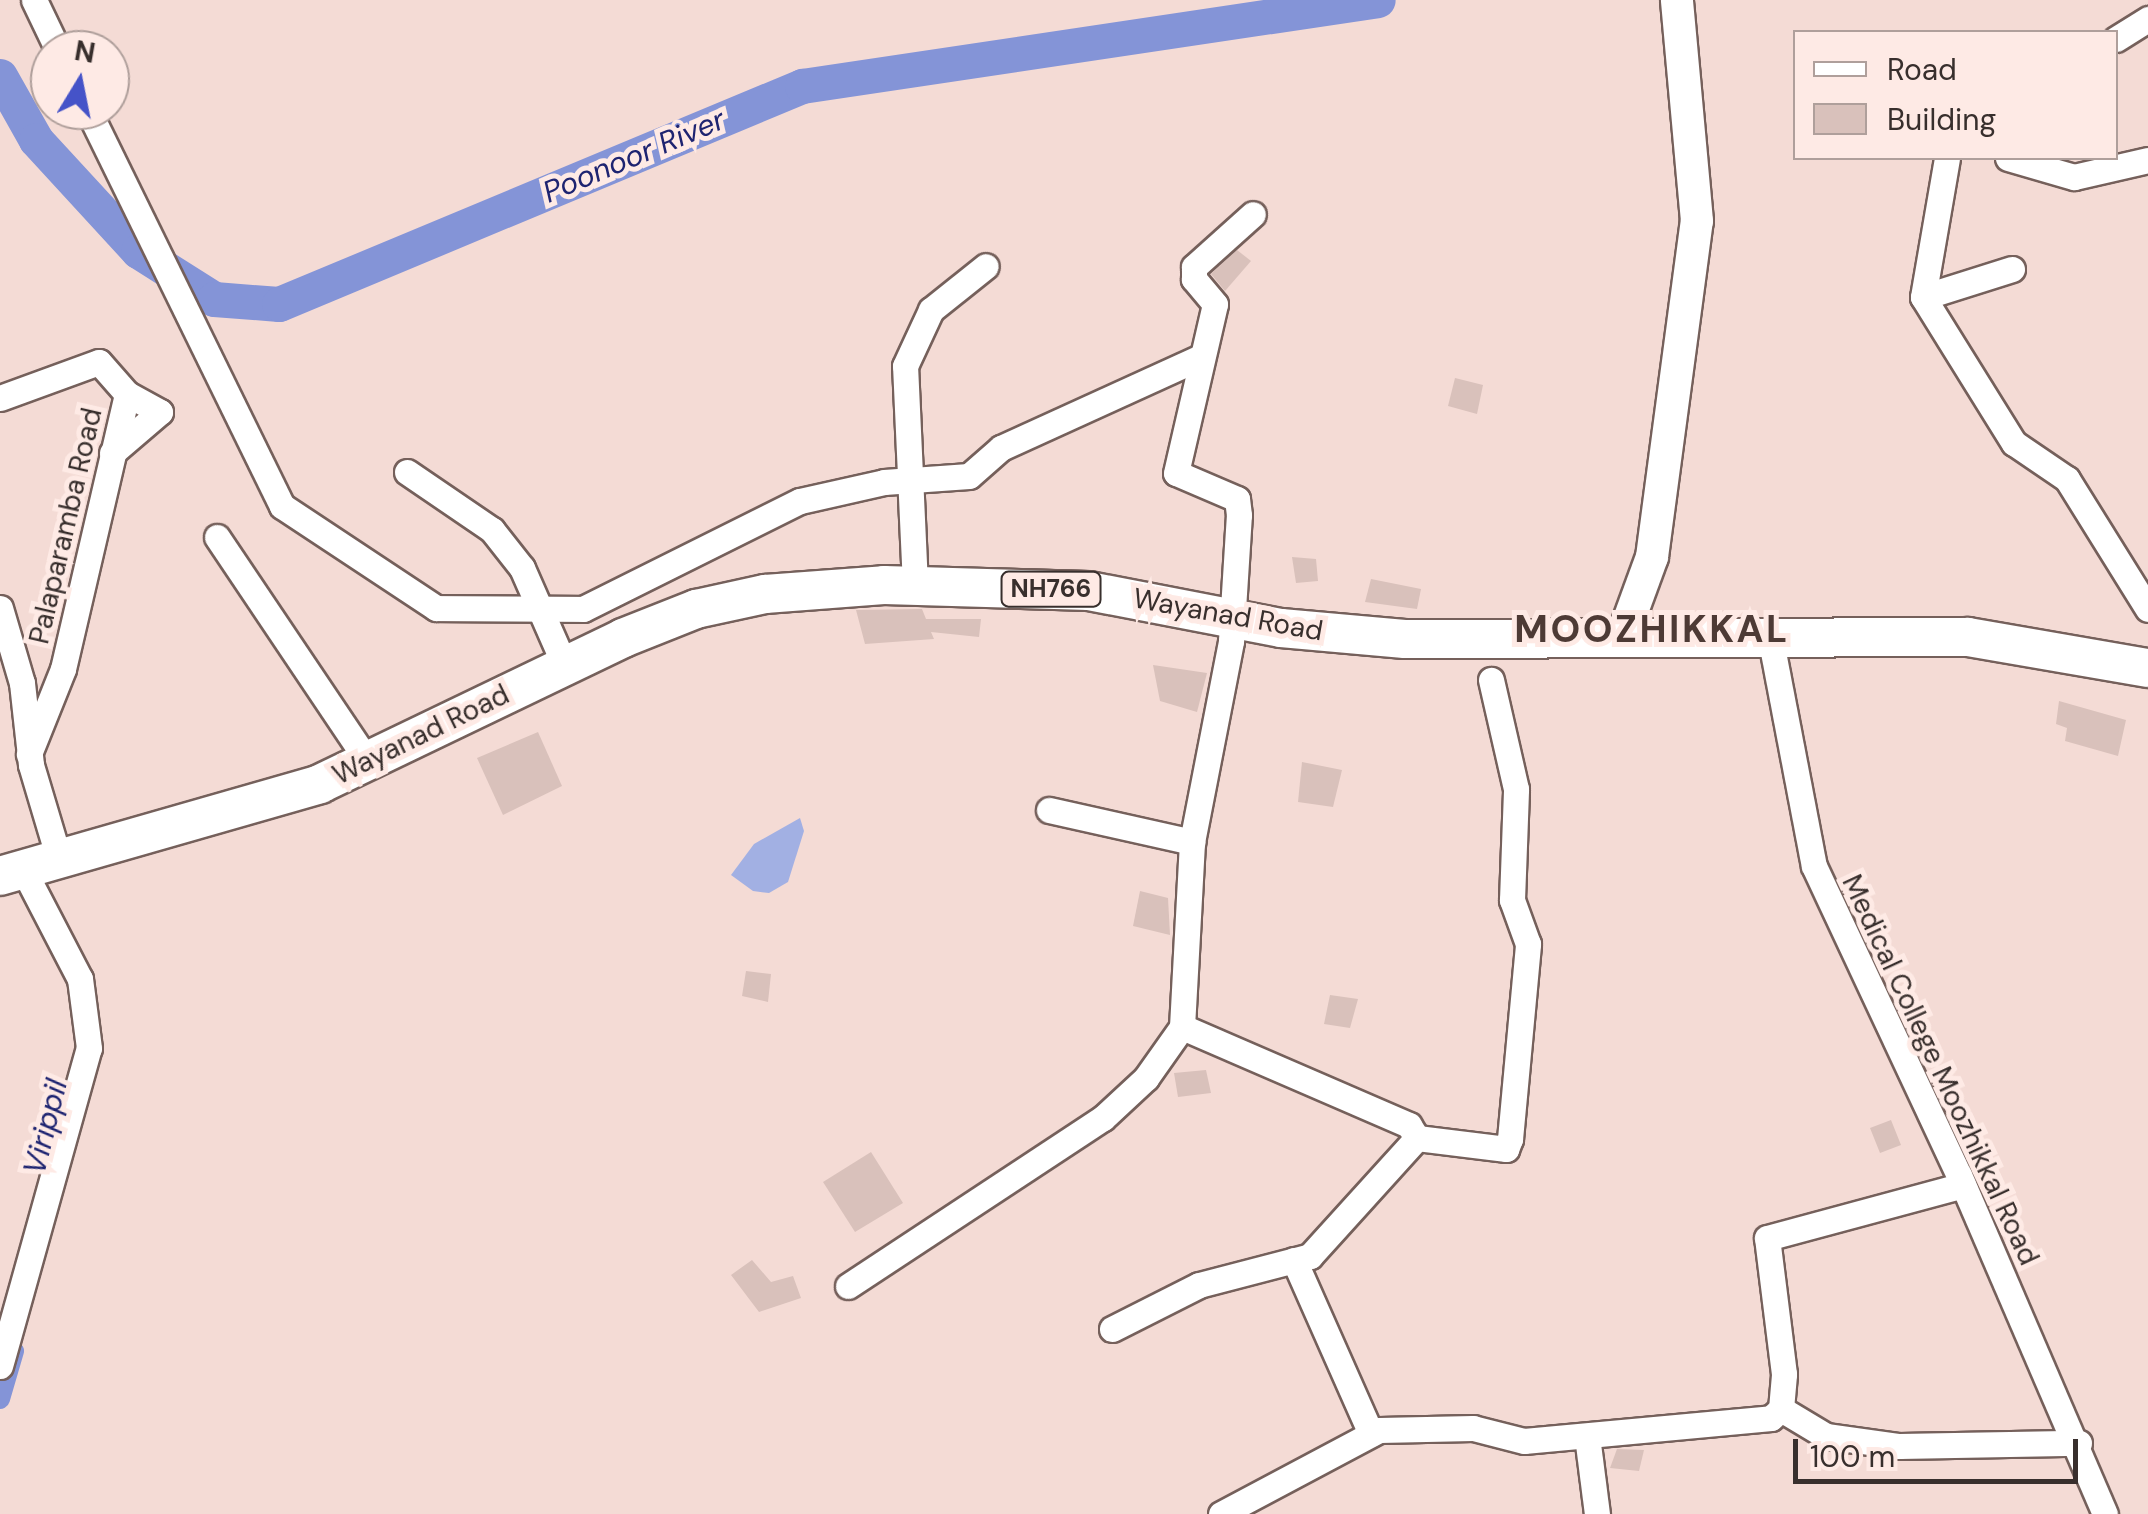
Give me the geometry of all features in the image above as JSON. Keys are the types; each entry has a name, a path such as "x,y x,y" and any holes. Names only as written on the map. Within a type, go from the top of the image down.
{"highway":[{"name":"Wayanad Road","path":"27,868 237,812 368,762 566,666 696,609 765,594 914,585 1090,591 1230,618 1405,639 1968,636 2148,668"}],"main road":[{"path":"1622,639 1652,557 1696,222 1677,0"}],"street":[{"path":"34,0 48,30"},
{"path":"2118,38 2148,19"},
{"path":"98,130 282,506 436,608 583,610 800,501 912,479 969,476 1002,448 1201,357"},
{"path":"1946,160 1922,297 2014,442 2067,479 2148,609"},
{"path":"2015,160 2074,177 2148,160"},
{"path":"848,1286 1103,1118 1146,1078 1182,1027 1192,842 1230,618 1237,499 1176,473 1215,304 1194,279 1194,267 1253,214"},
{"path":"914,585 906,366 930,310 986,266"},
{"path":"1922,297 2012,269"},
{"name":"Palaparamba Road","path":"0,398 99,362 127,394 64,669 29,754"},
{"path":"112,454 160,412 127,394"},
{"path":"407,472 492,530 542,609 566,666"},
{"path":"217,536 368,762"},
{"path":"0,608 22,683 29,754 27,868 88,1006 90,1048 54,1192 0,1363"},
{"name":"Medical College Moozhikkal Road","path":"1770,636 1814,866 1963,1185 2079,1444 2105,1514"},
{"path":"1417,1138 1506,1149 1510,1139 1528,944 1512,900 1516,789 1491,680"},
{"path":"1049,810 1192,842"},
{"path":"1182,1027 1409,1125 1417,1138"},
{"path":"1112,1329 1200,1285 1310,1256 1417,1138"},
{"path":"1781,1410 1767,1238 1963,1185"},
{"path":"1294,1260 1371,1434"},
{"path":"1221,1514 1371,1434 1473,1428 1524,1441 1771,1418 1781,1410"},
{"path":"1781,1410 1826,1436 1900,1446 2079,1444"},
{"path":"1588,1436 1596,1514"}],"shaded area":[{"path":"800,818 804,831 788,882 769,893 753,891 731,875 754,844"}],"building":[{"path":"1237,250 1251,261 1225,291 1211,274"},
{"path":"1455,378 1483,385 1477,414 1448,406"},
{"path":"1292,557 1316,559 1318,581 1296,583"},
{"path":"1371,579 1421,589 1417,609 1365,602"},
{"path":"922,609 926,619 981,619 979,637 931,632 934,639 865,644 856,610"},
{"path":"1153,665 1207,673 1197,712 1160,701"},
{"path":"2059,701 2126,720 2118,756 2065,741 2067,728 2056,724"},
{"path":"538,732 562,786 503,815 477,758"},
{"path":"1302,762 1342,770 1333,807 1298,802"},
{"path":"1140,891 1168,898 1170,935 1133,926"},
{"path":"746,971 771,974 768,1002 742,996"},
{"path":"1330,995 1358,999 1350,1028 1324,1024"},
{"path":"1206,1070 1211,1093 1178,1097 1174,1073"},
{"path":"1891,1120 1901,1145 1880,1153 1870,1128"},
{"path":"871,1152 903,1203 855,1232 823,1182"},
{"path":"752,1260 771,1282 793,1276 801,1298 759,1312 731,1275"},
{"path":"1617,1449 1644,1450 1639,1471 1610,1468"}],"waterway":[{"name":"Poonoor River","path":"0,76 36,140 138,251 214,299 279,304 802,86 1378,0"},
{"name":"Virippil","path":"0,1399 14,1351"}],"district":[{"name":"MOOZHIKKAL","path":"1652,630"}]}
